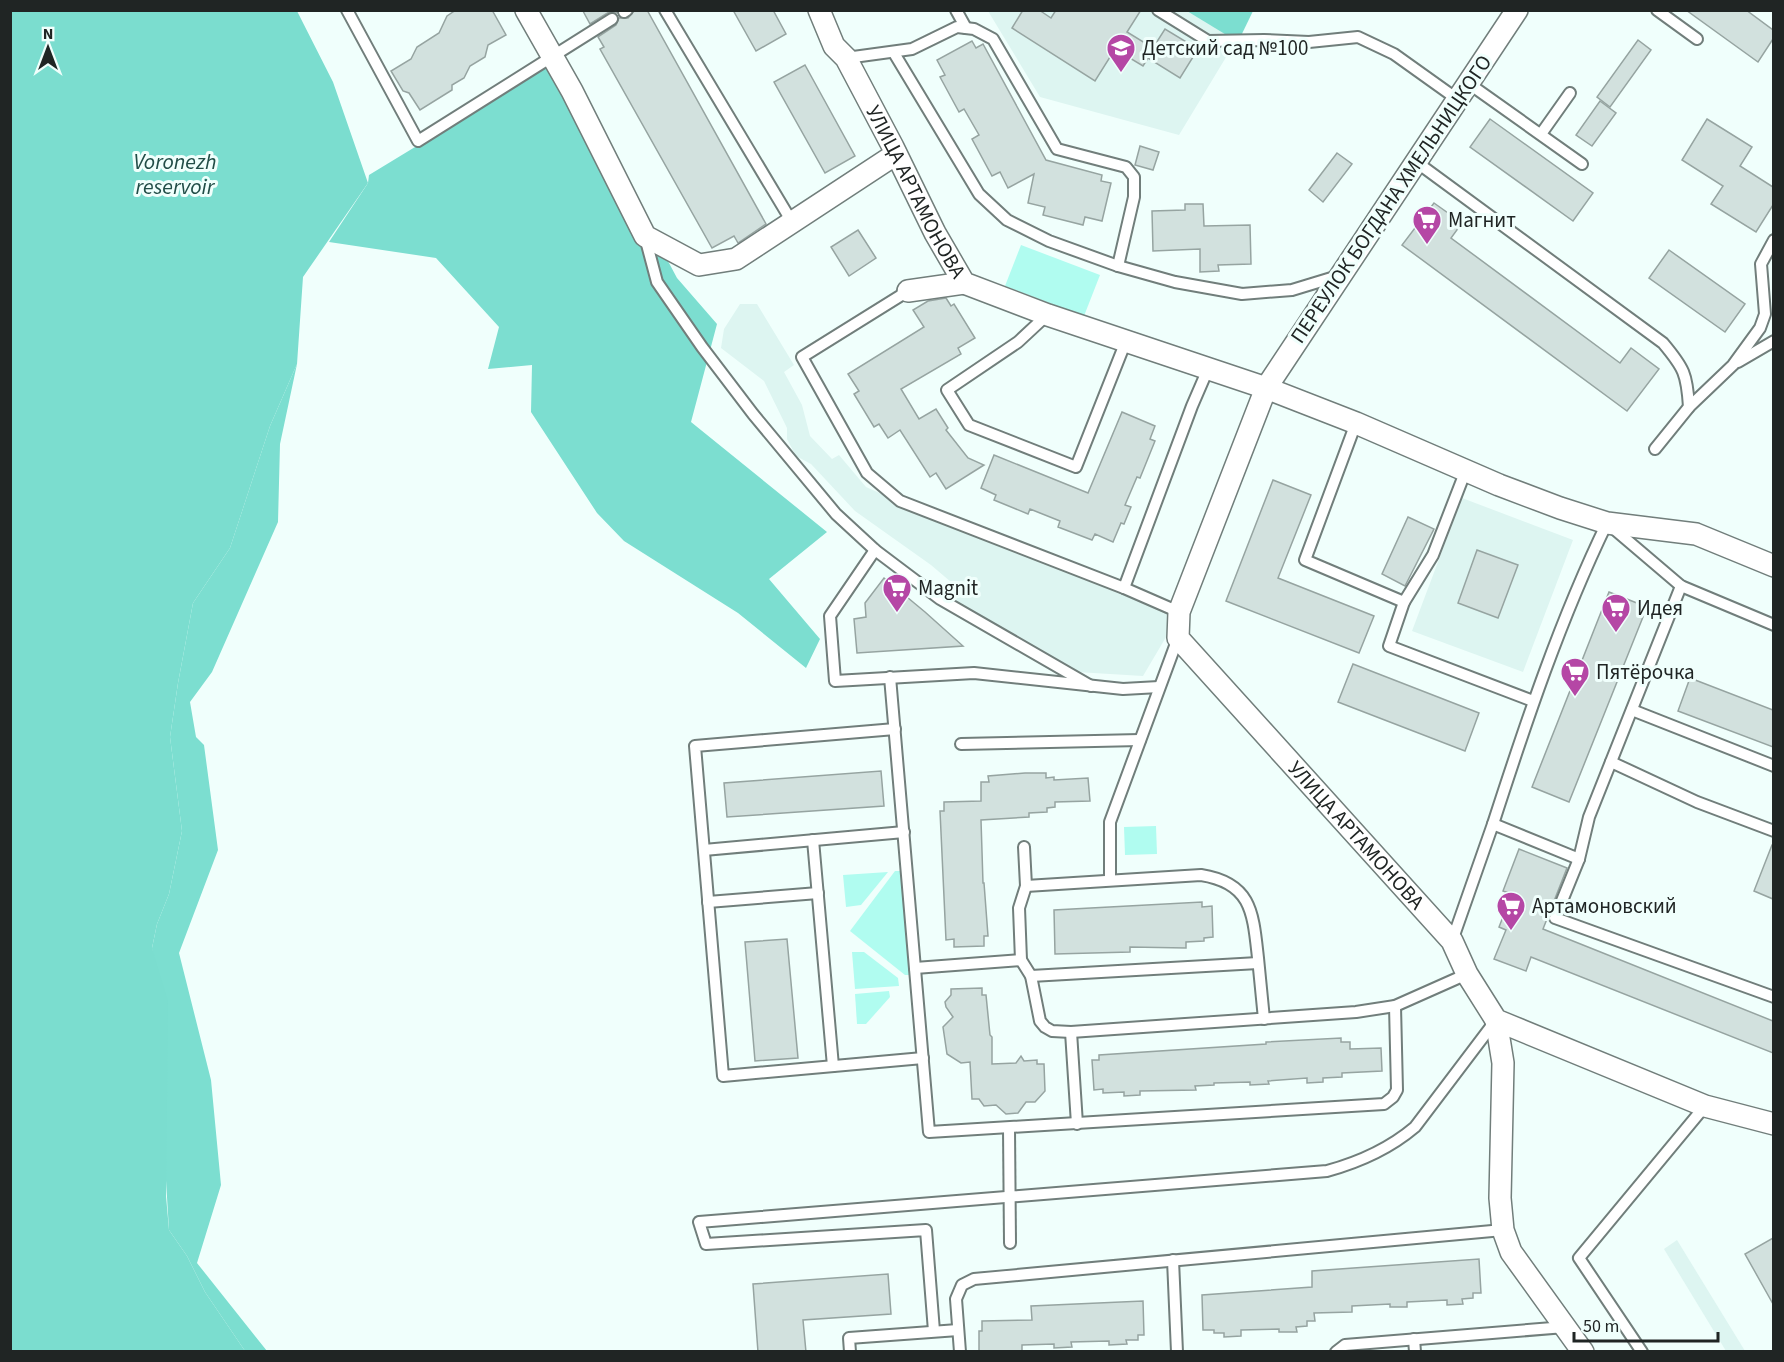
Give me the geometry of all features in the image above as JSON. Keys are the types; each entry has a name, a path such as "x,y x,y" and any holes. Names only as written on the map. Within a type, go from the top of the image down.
{"street":[{"path":"526,10 552,55 645,236 699,265 736,259 896,154"},
{"name":"УЛИЦА АРТАМОНОВА","path":"819,10 834,46 846,58 935,233 964,283 1048,315 1266,388 1560,508 1606,523 1696,534 1773,566"},
{"name":"ПЕРЕУЛОК БОГДАНА ХМЕЛЬНИЦКОГО","path":"1266,388 1517,10"},
{"path":"908,291 964,283"},
{"path":"1178,638 1179,612 1266,388"},
{"name":"УЛИЦА АРТАМОНОВА","path":"1178,638 1452,941 1467,974 1496,1020"},
{"path":"1496,1020 1705,1106 1773,1124"},
{"path":"1496,1020 1503,1064 1500,1198 1503,1230 1511,1251 1583,1352"}],"lane":[{"path":"347,10 418,141 612,19"},
{"path":"665,10 792,222"},
{"path":"956,10 966,28"},
{"path":"1158,10 1208,41 1309,42 1358,37 1394,54 1541,134 1582,164"},
{"path":"1657,10 1697,39"},
{"path":"846,58 912,49 957,27 974,29 993,39 1058,149 1126,167 1134,177 1134,197 1118,266"},
{"path":"894,53 979,194 1007,220 1049,241 1118,266 1175,282 1242,294 1292,290 1339,276"},
{"path":"1541,134 1570,93"},
{"path":"1415,162 1662,343 1680,364 1688,381 1689,407"},
{"path":"645,236 657,282 702,347 753,414 836,514 875,550 940,598 1091,686"},
{"path":"1655,449 1689,407 1733,365 1760,328 1765,314 1761,264 1773,240"},
{"path":"908,291 802,357 867,473 900,501 1124,588 1179,612"},
{"path":"1048,315 1018,342 947,390 969,425 1076,467 1126,341"},
{"path":"1733,365 1773,341"},
{"path":"1124,588 1208,369"},
{"path":"1356,423 1305,560 1404,602"},
{"path":"1466,471 1432,555 1404,602 1389,646 1533,700"},
{"path":"1452,941 1533,700 1606,523 1682,586 1773,625"},
{"path":"875,550 830,616 835,681 974,673 1123,689 1160,687"},
{"path":"1682,586 1589,817 1579,859 1556,918 1773,997"},
{"path":"1110,880 1110,822 1178,638"},
{"path":"890,677 929,1132 1009,1129 1384,1104 1393,1097 1397,1090 1395,1006"},
{"path":"1632,710 1773,766"},
{"path":"895,729 695,746 708,902 723,1076 923,1058"},
{"path":"961,744 1140,740"},
{"path":"1611,762 1697,802 1773,831"},
{"path":"1493,824 1579,859"},
{"path":"704,850 904,832"},
{"path":"813,840 833,1066"},
{"path":"1024,847 1026,886 1019,908 1021,960 1031,976 1040,1021 1052,1031 1071,1032 1356,1012 1395,1006 1467,974"},
{"path":"1026,886 1201,875 1218,878 1233,886 1244,896 1251,908 1255,926 1264,1018"},
{"path":"708,902 818,893"},
{"path":"915,968 1021,960"},
{"path":"1031,976 1258,963"},
{"path":"934,1331 927,1230 706,1244 699,1222 1010,1199 1328,1171 1352,1165 1401,1138 1415,1127 1496,1020"},
{"path":"1071,1032 1077,1124"},
{"path":"1642,1352 1579,1258 1705,1106"},
{"path":"1009,1129 1010,1243"},
{"path":"960,1352 956,1299 962,1285 974,1279 1503,1230"},
{"path":"1173,1260 1177,1352"},
{"path":"1336,1352 1345,1345 1565,1327"},
{"path":"850,1352 849,1338 958,1330"},
{"path":"1414,1340 1415,1352"}],"shaded area":[{"name":"Детский сад №100","path":"988,11 1229,11 1231,49 1179,135 1040,97"},
{"path":"1187,11 1253,11 1238,42"},
{"path":"550,65 630,190 677,278 717,324 691,422 827,532 769,579 820,639 806,668 738,613 624,541 597,513 531,412 532,365 488,369 499,327 436,258 329,242 368,183 369,175"},
{"path":"1021,245 1100,275 1084,316 1005,286"},
{"path":"740,304 757,304 794,365 784,372 802,405 810,436 832,459 839,455 866,487 999,546 1075,572 1171,615 1169,632 1143,676 1077,672 952,600 951,582 855,511 811,464 796,456 787,439 787,428 764,381 721,348 724,329"},
{"path":"297,364 280,444 278,522 212,672 190,702 196,737 204,745 218,850 179,953 211,1080 221,1185 197,1263 267,1351 245,1351 205,1292 187,1256 169,1230 152,948 157,924 169,894 182,831 170,737 193,603 230,548 270,426"},
{"path":"1462,498 1573,540 1523,672 1412,631"},
{"path":"1156,826 1157,854 1125,855 1124,827"},
{"path":"895,871 903,871 910,975 905,975 850,931"},
{"path":"888,872 861,905 846,907 843,875"},
{"path":"852,952 864,952 898,978 899,986 855,989"},
{"path":"889,991 890,997 866,1024 857,1024 855,994"},
{"path":"1677,1240 1745,1351 1726,1351 1664,1249"}],"water":[{"name":"Voronezh reservoir","path":"10,11 297,11 333,82 368,183 303,277 297,364 270,426 230,548 193,603 170,737 182,831 169,894 157,924 152,948 168,1001 166,1196 169,1230 187,1256 205,1292 245,1351 11,1351"}],"building":[{"path":"456,10 492,10 506,35 488,45 485,57 470,66 464,78 452,85 452,90 420,110 409,93 403,91 391,71 411,59 417,47 439,33 447,16"},
{"path":"635,10 647,10 766,224 738,243 734,236 712,248 600,49 604,47 598,37 616,25 619,18 628,18"},
{"path":"733,10 773,10 786,34 756,51"},
{"path":"1023,10 1039,10 1051,18 1056,10 1141,10 1127,32 1153,48 1165,29 1198,49 1180,78 1148,58 1143,66 1115,49 1095,81 1012,28"},
{"path":"1686,10 1746,10 1773,30 1773,39 1758,62"},
{"path":"583,11 617,11 617,13 609,12 590,24"},
{"path":"1638,40 1651,50 1610,107 1597,97"},
{"path":"972,41 976,48 983,44 1046,160 1102,175 1101,181 1111,183 1102,221 1085,217 1083,225 1043,215 1045,207 1028,203 1034,174 1008,188 1000,172 992,176 972,139 979,135 964,109 959,112 940,77 945,75 937,60"},
{"path":"805,65 855,156 825,173 774,82"},
{"path":"1600,101 1616,113 1592,146 1576,135"},
{"path":"1490,119 1593,193 1573,221 1470,147"},
{"path":"1707,119 1752,147 1740,166 1773,187 1773,205 1756,232 1711,204 1723,186 1682,160"},
{"path":"1140,146 1159,152 1153,170 1135,165"},
{"path":"1337,153 1352,164 1323,202 1309,190"},
{"path":"1434,203 1462,223 1451,238 1620,363 1631,348 1659,369 1627,411 1402,245"},
{"path":"1185,204 1203,204 1204,226 1250,225 1251,264 1218,265 1219,271 1200,272 1200,249 1153,251 1152,211 1185,210"},
{"path":"858,230 876,258 849,276 831,247"},
{"path":"1669,250 1745,304 1725,332 1649,278"},
{"path":"946,298 951,306 954,304 975,338 958,348 961,354 901,389 919,419 936,409 948,428 946,430 968,458 984,465 946,489 936,473 930,477 900,430 888,438 879,424 874,427 854,394 859,391 848,374 924,327 913,310 928,301"},
{"path":"1122,412 1155,426 1150,439 1155,441 1140,478 1137,477 1125,505 1131,507 1124,524 1121,523 1113,542 1095,534 1092,540 1058,527 1060,521 1030,509 1028,514 994,500 996,495 981,488 994,455 1088,493"},
{"path":"1273,480 1311,495 1278,578 1374,616 1359,653 1226,601"},
{"path":"1408,517 1434,529 1405,586 1382,574"},
{"path":"1477,550 1518,565 1498,618 1458,603"},
{"name":"Magnit","path":"884,578 963,646 857,653 854,619 866,617 865,603"},
{"path":"1609,592 1647,607 1569,802 1532,787"},
{"path":"1353,664 1479,713 1465,751 1338,702"},
{"path":"1690,678 1773,710 1773,747 1678,711"},
{"path":"881,771 884,806 727,817 724,783"},
{"path":"1046,773 1046,778 1054,777 1054,780 1088,778 1090,801 1055,802 1055,807 1047,808 1047,812 1029,813 1029,817 981,820 988,936 984,936 984,946 954,947 954,939 946,940 940,811 944,811 944,802 981,801 981,782 989,782 988,776"},
{"path":"1773,845 1773,899 1754,891"},
{"path":"1519,849 1567,868 1543,929 1773,1021 1773,1053 1531,957 1526,971 1494,959 1506,930 1499,927 1512,894 1503,891"},
{"path":"1202,902 1202,907 1212,906 1213,937 1204,938 1204,941 1186,942 1186,948 1130,947 1130,952 1055,954 1054,910"},
{"path":"787,939 798,1058 755,1061 745,942"},
{"path":"982,988 982,995 986,995 992,1037 992,1064 1016,1063 1021,1056 1024,1061 1037,1060 1037,1064 1044,1064 1045,1091 1035,1102 1026,1102 1018,1113 1006,1114 996,1105 984,1106 979,1099 972,1099 970,1062 961,1063 947,1054 943,1027 953,1017 945,1002 951,995 951,989"},
{"path":"1341,1038 1341,1042 1350,1042 1350,1049 1381,1048 1382,1071 1342,1073 1342,1077 1323,1078 1323,1082 1307,1083 1307,1078 1268,1081 1269,1084 1214,1083 1214,1085 1195,1086 1196,1090 1140,1091 1140,1095 1124,1096 1124,1092 1103,1093 1103,1089 1094,1090 1092,1060 1099,1060 1099,1055"},
{"path":"1773,1238 1773,1304 1745,1254"},
{"path":"1479,1259 1481,1293 1473,1293 1473,1298 1462,1299 1463,1304 1447,1305 1447,1300 1407,1302 1407,1307 1390,1307 1390,1304 1352,1306 1352,1312 1314,1313 1315,1321 1307,1321 1307,1326 1296,1327 1297,1332 1279,1332 1279,1329 1241,1330 1241,1336 1224,1337 1224,1333 1203,1330 1202,1295 1312,1287 1312,1271"},
{"path":"888,1274 891,1314 803,1320 806,1352 758,1352 753,1284"},
{"path":"1143,1301 1144,1335 1138,1335 1138,1340 1126,1340 1127,1344 1109,1345 1109,1341 1071,1342 1072,1347 1054,1348 1054,1344 1022,1345 1022,1351 1017,1352 979,1352 979,1331 982,1331 982,1321 1032,1320 1031,1306"}],"place":[{"name":"Детский сад №100","path":"1121,74"},
{"name":"Магнит","path":"1427,246"},
{"name":"Magnit","path":"897,614"},
{"name":"Идея","path":"1616,634"},
{"name":"Пятёрочка","path":"1575,698"},
{"name":"Артамоновский","path":"1511,932"}]}
